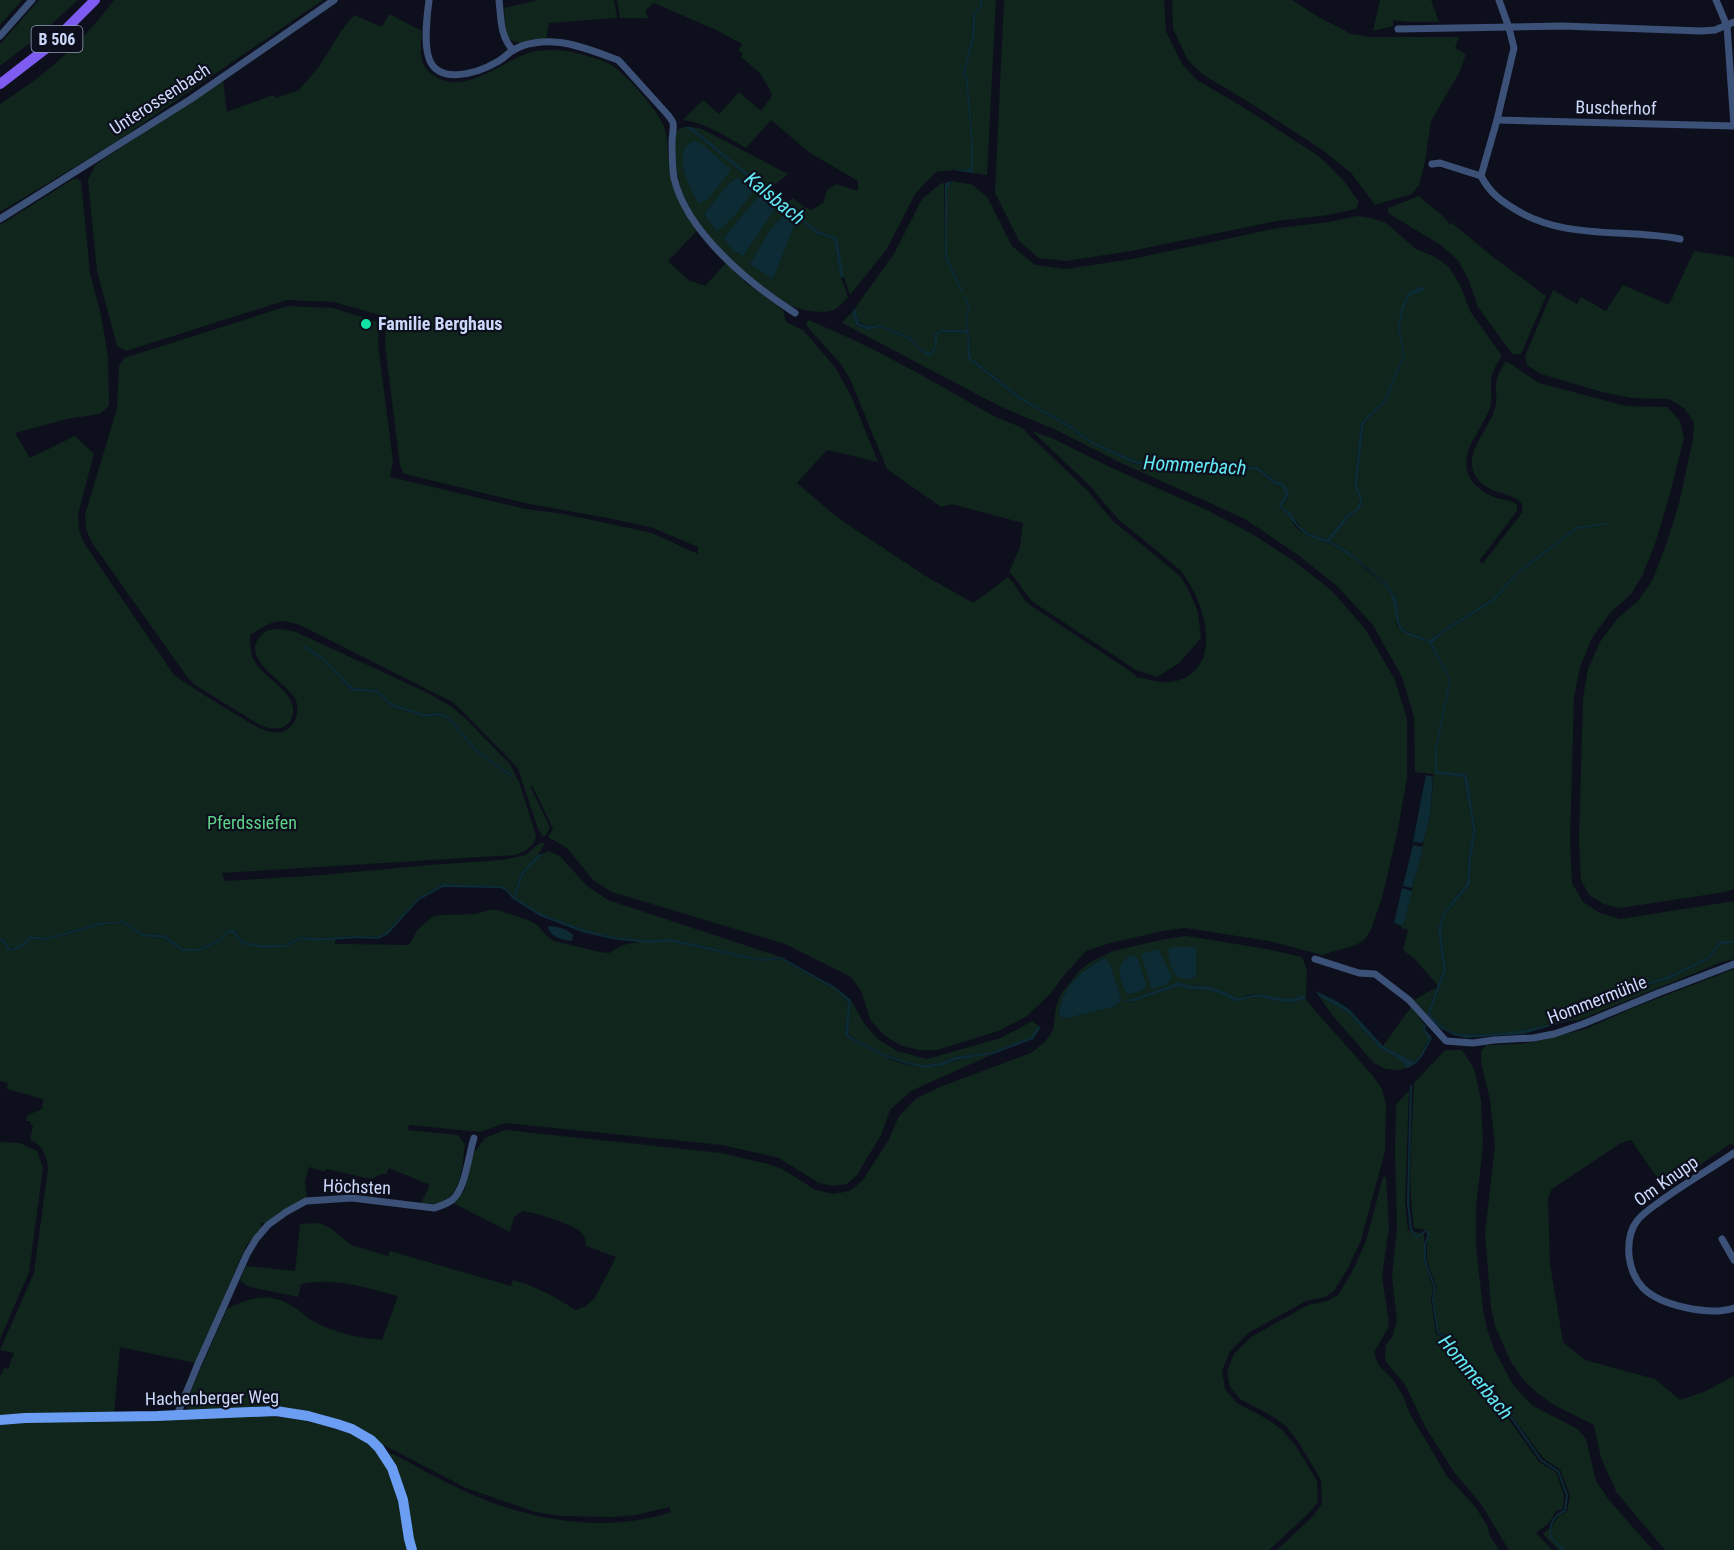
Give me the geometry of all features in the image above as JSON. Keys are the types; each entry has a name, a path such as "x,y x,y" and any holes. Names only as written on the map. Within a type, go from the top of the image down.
{"main road":[{"name":"B 506","path":"0,84 48,47 95,0"}],"street":[{"path":"0,36 32,0"},
{"name":"Unterossenbach","path":"0,219 191,99 334,0"},
{"path":"429,0 426,20 428,55 432,64 440,72 459,76 479,70 498,62 513,50 534,43 577,46 618,60 673,123 672,159 675,180 683,203 699,228 747,279 795,313"},
{"path":"499,0 502,32 513,50"},
{"path":"1481,176 1514,48 1499,0"},
{"name":"Buscherhof","path":"1497,120 1734,126 1732,24 1716,0"},
{"path":"1398,29 1562,26 1702,31 1715,30 1732,24"},
{"path":"1432,164 1440,163 1481,176 1497,198 1520,213 1552,226 1579,231 1665,236 1680,239"},
{"name":"Hommermühle","path":"1315,959 1359,972 1375,974 1408,1000 1446,1041 1473,1043 1554,1034 1734,964"},
{"name":"Höchsten","path":"177,1415 247,1254 268,1225 306,1201 359,1198 434,1208 442,1205 451,1201 461,1188 474,1138"},
{"name":"Om Knupp","path":"1734,1153 1643,1214 1633,1227 1628,1247 1632,1272 1644,1289 1652,1295 1699,1310 1718,1312 1734,1308"},
{"path":"1722,1239 1734,1260"},
{"name":"Hachenberger Weg","path":"0,1420 276,1411 337,1424 362,1434 380,1448 392,1468 403,1500 412,1550"}],"green space":[{"path":"0,0 22,0 0,25"},
{"path":"39,0 78,0 36,38 0,66 0,44"},
{"path":"114,0 323,0 114,143 0,212 0,104 62,57 89,31"},
{"path":"539,0 614,0 617,18 549,23 546,40 512,41 506,30 504,8"},
{"path":"617,0 980,0 980,6 973,14 972,35 963,72 966,82 971,167 968,170 936,172 915,194 887,249 850,295 843,274 837,237 818,231 784,204 793,198 811,210 823,203 827,190 836,184 858,191 858,181 810,153 771,120 746,148 708,127 683,120 703,100 719,114 739,92 761,111 772,96 771,92 760,73 741,57 743,54 738,50 742,44 654,3 645,11 648,18 620,18"},
{"path":"983,0 996,0 987,175 973,173 973,143 968,82 965,72 975,35 975,15 982,7"},
{"path":"1004,0 1164,0 1166,31 1182,64 1197,80 1320,157 1344,181 1359,202 1356,209 1277,221 1131,251 1066,261 1038,258 1019,241 995,193"},
{"path":"1172,0 1292,0 1351,34 1372,37 1459,37 1455,48 1466,54 1459,73 1431,121 1425,162 1419,185 1412,194 1375,205 1352,174 1324,151 1202,74 1188,60 1173,29"},
{"path":"1380,0 1431,0 1439,22 1393,20 1393,26 1373,31"},
{"path":"389,14 422,31 421,58 426,69 438,78 449,82 473,79 531,52 552,50 572,52 602,61 618,70 633,84 661,120 666,136 675,191 697,231 668,261 688,280 705,286 726,263 745,282 783,310 786,322 803,330 835,367 852,398 878,462 827,450 797,483 838,518 924,575 973,603 1007,577 1030,605 1138,678 1171,682 1182,679 1195,670 1203,658 1206,643 1205,628 1202,611 1188,581 1180,570 1118,519 1089,485 1032,431 1052,438 1114,469 1207,510 1252,534 1294,561 1332,591 1366,630 1395,680 1407,719 1407,778 1397,834 1382,898 1370,932 1364,940 1356,945 1322,955 1269,941 1185,928 1110,943 1086,951 1050,994 1027,1016 998,1031 937,1050 918,1050 900,1045 884,1035 871,1021 861,991 851,977 785,944 612,892 593,880 567,848 548,837 553,829 533,787 530,786 550,827 543,837 538,829 518,769 454,703 300,625 285,621 274,622 250,635 251,652 257,665 291,700 292,717 285,726 268,728 260,725 195,685 92,543 86,529 85,515 117,408 119,366 124,358 288,306 333,308 378,322 378,344 393,461 390,477 526,509 564,514 652,533 698,554 698,547 653,528 529,504 403,473 400,465 385,345 386,324 379,315 334,302 287,300 126,351 117,346 97,271 88,180 95,165 223,80 227,112 273,95 276,98 299,90 318,68 354,15 382,27"},
{"path":"684,127 694,133 817,234 834,239 840,275 848,297 840,306 834,310 818,312 800,309 782,301 747,273 713,241 683,194 676,167 676,131","holes":["733,179 744,204 717,232 704,214","758,197 739,255 725,236","780,218 794,226 773,278 750,264 770,230"]},
{"path":"692,127 702,129 788,174 767,191"},
{"name":"Pferdssiefen","path":"75,178 81,181 90,273 101,315 108,357 109,406 99,414 67,419 15,433 30,458 75,436 94,454 78,514 79,531 86,546 174,675 258,727 271,732 285,731 293,724 296,716 296,701 259,661 255,653 256,644 261,635 269,630 282,629 296,632 426,692 452,707 510,764 519,782 536,835 529,848 515,855 222,873 225,881 502,860 526,855 540,843 545,843 538,855 520,874 514,897 501,886 443,884 418,898 385,933 377,937 300,937 285,945 243,942 234,930 228,930 218,940 198,949 183,949 165,935 143,934 123,921 99,923 46,938 30,936 15,948 9,948 5,940 0,938 0,225","holes":["305,645 323,658 353,688 377,690 392,704 424,714 440,713 450,718 478,751 511,774 512,778 476,752 449,720 439,715 424,717 391,706 376,692 352,691 322,660 304,647"]},
{"path":"953,181 973,185 987,197 1012,246 1035,265 1066,269 1132,259 1278,228 1357,216 1386,223 1416,249 1435,257 1449,267 1460,285 1470,311 1502,356 1491,378 1491,404 1469,449 1467,468 1470,478 1479,488 1496,498 1513,502 1517,505 1517,511 1479,561 1483,563 1522,513 1522,504 1481,483 1472,468 1475,449 1493,413 1497,378 1506,361 1539,383 1626,406 1667,407 1680,421 1684,438 1655,544 1642,576 1631,594 1610,613 1592,638 1580,667 1574,697 1570,842 1572,883 1583,902 1600,913 1620,919 1734,901 1734,941 1720,941 1708,957 1668,976 1625,990 1617,988 1580,1001 1574,1013 1566,1018 1536,1028 1480,1035 1456,1033 1442,1026 1430,1014 1446,971 1441,929 1445,914 1470,885 1476,831 1467,774 1437,772 1437,749 1451,680 1432,643 1444,632 1494,601 1519,573 1577,529 1607,525 1576,527 1518,571 1492,599 1430,640 1405,631 1400,625 1396,598 1388,585 1348,551 1329,540 1348,518 1359,510 1363,502 1357,484 1364,423 1386,401 1405,355 1400,328 1409,296 1407,294 1398,328 1403,355 1384,400 1361,422 1354,485 1360,501 1357,509 1346,516 1327,539 1310,534 1300,526 1283,508 1282,505 1289,496 1283,483 1275,481 1258,467 1149,463 1134,460 1093,442 1071,426 1021,397 971,358 967,315 970,306 965,315 967,330 941,330 934,334 935,346 930,353 923,350 910,337 880,325 868,326 859,322 855,308 894,254 922,199 944,183 945,258 963,291 947,257 947,189"},
{"path":"1419,196 1450,225 1452,223 1546,296 1521,354 1512,354 1478,307 1469,281 1458,260 1439,244 1388,213 1388,208"},
{"path":"1694,251 1734,257 1734,889 1620,908 1604,904 1589,895 1581,880 1579,840 1583,698 1588,669 1600,642 1617,619 1638,601 1652,581 1679,504 1693,439 1694,422 1684,408 1669,399 1632,398 1602,392 1541,374 1527,365 1525,356 1553,290 1577,304 1581,297 1606,311 1623,285 1669,305"},
{"path":"852,312 856,325 868,330 880,327 909,339 922,352 931,356 937,346 936,335 941,332 967,333 968,359 1019,399 1070,428 1092,444 1133,463 1150,466 1257,470 1283,489 1283,499 1279,504 1295,527 1308,536 1347,553 1386,586 1394,599 1397,626 1404,633 1429,642 1449,680 1435,749 1435,774 1464,777 1473,831 1467,883 1443,913 1438,929 1443,970 1438,986 1415,959 1403,950 1408,930 1401,928 1430,816 1434,774 1415,772 1414,717 1402,677 1373,625 1337,586 1298,555 1245,519 1117,461 1056,430 1001,407 842,323"},
{"path":"808,320 879,353 1025,431 1086,489 1113,521 1180,576 1198,612 1201,638 1179,663 1157,677 1136,670 1033,602 1009,572 1020,547 1023,523 952,504 941,507 887,469 850,379 840,363 806,325"},
{"path":"549,851 560,856 587,886 608,900 781,957 760,959 672,939 647,940 613,937 541,914 516,899 522,876 544,853"},
{"path":"498,910 530,921 554,941 600,952 609,953 623,945 639,942 672,942 760,961 781,959 834,989 848,1001 845,1034 848,1038 907,1065 928,1067 993,1054 911,1091 890,1110 881,1135 857,1175 847,1184 833,1186 819,1183 779,1158 722,1145 505,1123 480,1132 409,1125 408,1130 458,1135 465,1145 456,1189 444,1201 435,1204 421,1203 430,1185 389,1168 386,1174 371,1179 326,1169 325,1172 309,1167 305,1181 307,1198 284,1209 265,1224 262,1222 260,1224 262,1227 246,1246 195,1363 120,1347 114,1413 0,1416 0,1376 4,1368 8,1369 14,1353 0,1350 34,1273 48,1168 43,1151 30,1139 33,1127 30,1121 26,1121 28,1115 42,1109 43,1099 7,1089 8,1083 0,1081 0,941 7,950 14,950 31,939 47,940 100,925 123,923 142,936 164,938 182,951 199,951 219,942 229,932 233,932 242,944 286,947 301,939 335,939 335,944 409,945 417,930 432,917 476,914"},
{"path":"1186,936 1302,957 1307,970 1306,995 1289,999 1259,994 1237,998 1212,987 1179,982 1122,1002 1135,1001 1178,986 1212,991 1236,1002 1259,997 1290,1003 1305,999 1373,1076 1382,1089 1386,1105 1385,1151 1361,1240 1347,1270 1334,1291 1325,1297 1306,1301 1248,1333 1230,1351 1222,1371 1225,1389 1237,1403 1269,1420 1282,1430 1296,1446 1317,1481 1318,1502 1269,1550 416,1550 388,1454 393,1454 483,1499 535,1515 590,1523 645,1519 671,1512 669,1507 636,1515 612,1517 562,1516 535,1512 466,1488 378,1442 309,1412 189,1411 185,1404 227,1309 251,1299 276,1299 331,1329 382,1340 398,1296 351,1284 314,1282 301,1284 298,1297 251,1287 240,1280 246,1266 295,1271 300,1224 324,1225 351,1245 388,1256 390,1251 511,1286 513,1280 546,1293 576,1310 586,1306 595,1298 616,1257 586,1246 582,1233 554,1219 523,1211 514,1217 510,1232 453,1203 465,1189 472,1155 485,1138 505,1130 721,1153 782,1169 816,1190 833,1194 850,1191 863,1180 889,1139 899,1116 917,1098 1031,1053 1045,1042 1053,1030 1056,1007 1061,994 1080,970 1113,951","holes":["1103,958 1110,964 1121,999 1119,1003 1113,1007 1063,1019 1059,1014 1061,1005 1074,980"]},
{"path":"1721,943 1734,943 1734,959 1579,1020 1568,1021 1575,1015 1582,1003 1618,990 1625,992 1669,979 1709,959"},
{"path":"1734,969 1734,1145 1730,1144 1665,1189 1631,1140 1621,1143 1552,1189 1548,1198 1550,1264 1563,1342 1585,1360 1655,1379 1680,1400 1706,1391 1734,1376 1734,1550 1665,1550 1617,1493 1601,1458 1594,1425 1554,1405 1522,1378 1511,1362 1495,1326 1491,1307 1485,1233 1495,1146 1490,1100 1481,1062 1481,1052 1486,1045 1521,1044 1585,1029"},
{"path":"1437,987 1427,1015 1414,1000"},
{"path":"1319,996 1348,1013 1380,1048 1402,1060 1407,1068 1386,1069 1374,1063 1333,1016"},
{"path":"851,1000 865,1025 879,1040 897,1051 927,1059 1001,1038 1032,1021 1039,1026 1032,1037 992,1052 955,1057 940,1063 925,1065 884,1054 850,1036 848,1033"},
{"path":"1411,1007 1424,1024 1422,1029 1429,1038 1414,1062 1383,1046"},
{"path":"1445,1050 1462,1050 1474,1068 1481,1101 1483,1145 1476,1207 1476,1246 1483,1309 1494,1349 1513,1385 1533,1406 1578,1429 1586,1439 1596,1481 1609,1500 1653,1550 1559,1550 1543,1534 1559,1515 1567,1512 1570,1495 1560,1469 1543,1458 1503,1404 1495,1389 1468,1371 1448,1344 1448,1337 1439,1332 1434,1300 1437,1288 1427,1261 1427,1230 1414,1228 1411,1156 1414,1083"},
{"path":"1409,1090 1405,1203 1408,1230 1424,1234 1424,1261 1433,1288 1431,1300 1436,1334 1444,1339 1450,1353 1461,1368 1490,1393 1539,1462 1556,1472 1564,1495 1563,1509 1556,1511 1549,1523 1536,1533 1552,1550 1509,1550 1481,1504 1454,1472 1426,1428 1404,1383 1385,1361 1386,1345 1392,1337 1397,1321 1392,1277 1397,1228 1396,1105"},
{"path":"0,1142 20,1143 37,1151 43,1168 29,1272 0,1339"},
{"path":"1383,1177 1386,1177 1389,1227 1382,1277 1389,1322 1374,1352 1378,1364 1393,1380 1403,1396 1410,1414 1447,1476 1476,1508 1499,1550 1277,1550 1312,1517 1322,1504 1321,1480 1286,1426 1240,1399 1230,1387 1227,1372 1234,1354 1251,1337 1308,1305 1327,1301 1338,1295 1352,1272 1366,1241"},
{"path":"261,1416 296,1419 329,1427 356,1436 372,1447 389,1473 399,1504 408,1550 0,1550 0,1425"}],"water":[{"path":"980,0 983,0 982,7 975,15 975,35 965,72 968,81 973,143 973,173 953,170 967,170 971,167 966,82 963,72 972,35 973,14 980,6"},
{"name":"Kalsbach","path":"684,127 692,127 818,231 837,237 844,277 841,278 840,275 834,239 817,234"},
{"path":"695,141 731,170 708,199 699,204 687,179 682,160 687,145"},
{"path":"737,178 754,190 735,215 717,232 704,214 730,182"},
{"path":"953,181 947,189 947,257 963,291 961,292 945,258 945,183"},
{"path":"760,196 775,209 743,256 733,250 724,239"},
{"path":"782,216 789,218 794,226 773,279 750,264 770,230"},
{"path":"1421,286 1425,290 1409,296 1404,309 1400,328 1405,355 1386,401 1364,423 1357,484 1363,502 1359,510 1348,518 1330,541 1348,551 1388,585 1396,598 1400,625 1405,631 1430,640 1492,599 1518,571 1576,527 1607,523 1607,525 1577,529 1519,573 1494,601 1444,632 1432,643 1451,680 1437,749 1437,771 1467,774 1476,831 1470,885 1445,914 1441,929 1446,971 1430,1014 1448,1030 1456,1033 1480,1035 1536,1028 1566,1018 1574,1013 1580,1001 1618,988 1625,990 1668,976 1708,957 1720,941 1734,941 1734,943 1721,944 1709,959 1669,979 1625,992 1618,990 1582,1003 1576,1015 1568,1021 1523,1034 1466,1038 1440,1028 1427,1015 1443,970 1438,929 1443,913 1467,883 1473,831 1464,777 1435,774 1435,749 1449,680 1429,642 1408,635 1400,628 1392,597 1385,585 1344,552 1299,529 1281,509 1279,504 1285,493 1281,486 1274,484 1257,470 1149,466 1133,463 1092,444 1070,428 1019,399 968,359 967,333 941,332 937,335 937,346 931,357 922,352 909,339 880,327 868,330 856,325 852,312 855,308 859,323 868,326 880,325 910,337 923,350 930,353 935,346 934,334 941,330 967,330 965,315 968,307 964,298 966,297 970,307 967,316 971,358 1021,397 1071,426 1093,442 1134,460 1149,463 1258,467 1286,487 1289,494 1282,505 1290,512 1298,525 1310,534 1327,539 1360,502 1354,485 1361,422 1384,400 1403,355 1398,328 1401,309 1407,294"},
{"path":"305,645 323,658 353,688 377,690 393,704 424,714 440,713 450,718 478,751 511,774 513,778 476,752 449,720 439,715 424,717 391,706 376,692 352,691 322,660 303,647"},
{"path":"1426,775 1433,777 1430,816 1423,843 1413,842"},
{"path":"1413,845 1423,847 1412,888 1403,886"},
{"path":"544,853 522,876 516,898 542,914 613,937 647,940 672,939 760,959 781,957 835,987 851,1000 849,1036 884,1054 925,1065 940,1063 955,1057 992,1052 1031,1037 1039,1026 1041,1027 1033,1039 993,1054 925,1068 907,1064 883,1056 848,1038 845,1034 848,1001 834,989 781,959 760,961 672,942 647,943 612,939 582,932 540,916 513,899 501,888 443,887 419,900 387,935 378,939 317,941 301,939 286,947 262,948 242,944 233,933 229,932 219,942 199,951 182,951 164,938 142,936 123,923 100,925 47,940 31,939 14,950 7,950 0,941 0,938 5,940 12,949 30,936 46,938 99,923 124,921 143,934 165,935 183,949 198,949 218,940 228,930 234,930 243,942 262,945 285,945 300,937 377,937 385,933 418,898 443,884 501,886 514,897 520,874 538,855"},
{"path":"1402,888 1412,891 1402,926 1394,923"},
{"path":"548,926 568,931 573,935 572,941 553,935"},
{"path":"1196,947 1196,977 1182,979 1174,973 1168,949"},
{"path":"1158,949 1172,977 1167,984 1152,989 1141,954"},
{"path":"1133,955 1137,957 1146,984 1145,989 1132,994 1126,993 1120,967"},
{"path":"1104,958 1110,964 1121,999 1119,1003 1113,1007 1063,1019 1059,1014 1068,988 1088,968"},
{"path":"1179,982 1212,987 1237,998 1259,994 1289,999 1306,995 1305,999 1290,1003 1259,997 1236,1002 1212,991 1178,986 1135,1001 1122,1002"},
{"path":"1316,991 1350,1010 1383,1046 1414,1062 1429,1039 1422,1029 1424,1024 1432,1038 1419,1060 1407,1068 1401,1060 1380,1048 1348,1013 1319,996"}],"waterway":[{"name":"Hommerbach","path":"1411,1086 1408,1203 1411,1229 1416,1237 1426,1231 1429,1234 1425,1244 1425,1261 1435,1288 1433,1300 1438,1333 1446,1338 1451,1352 1466,1371 1493,1391 1541,1460 1558,1471 1567,1495 1565,1511 1553,1520 1550,1536 1563,1550"}],"place":[{"name":"Familie Berghaus","path":"366,324"}]}
